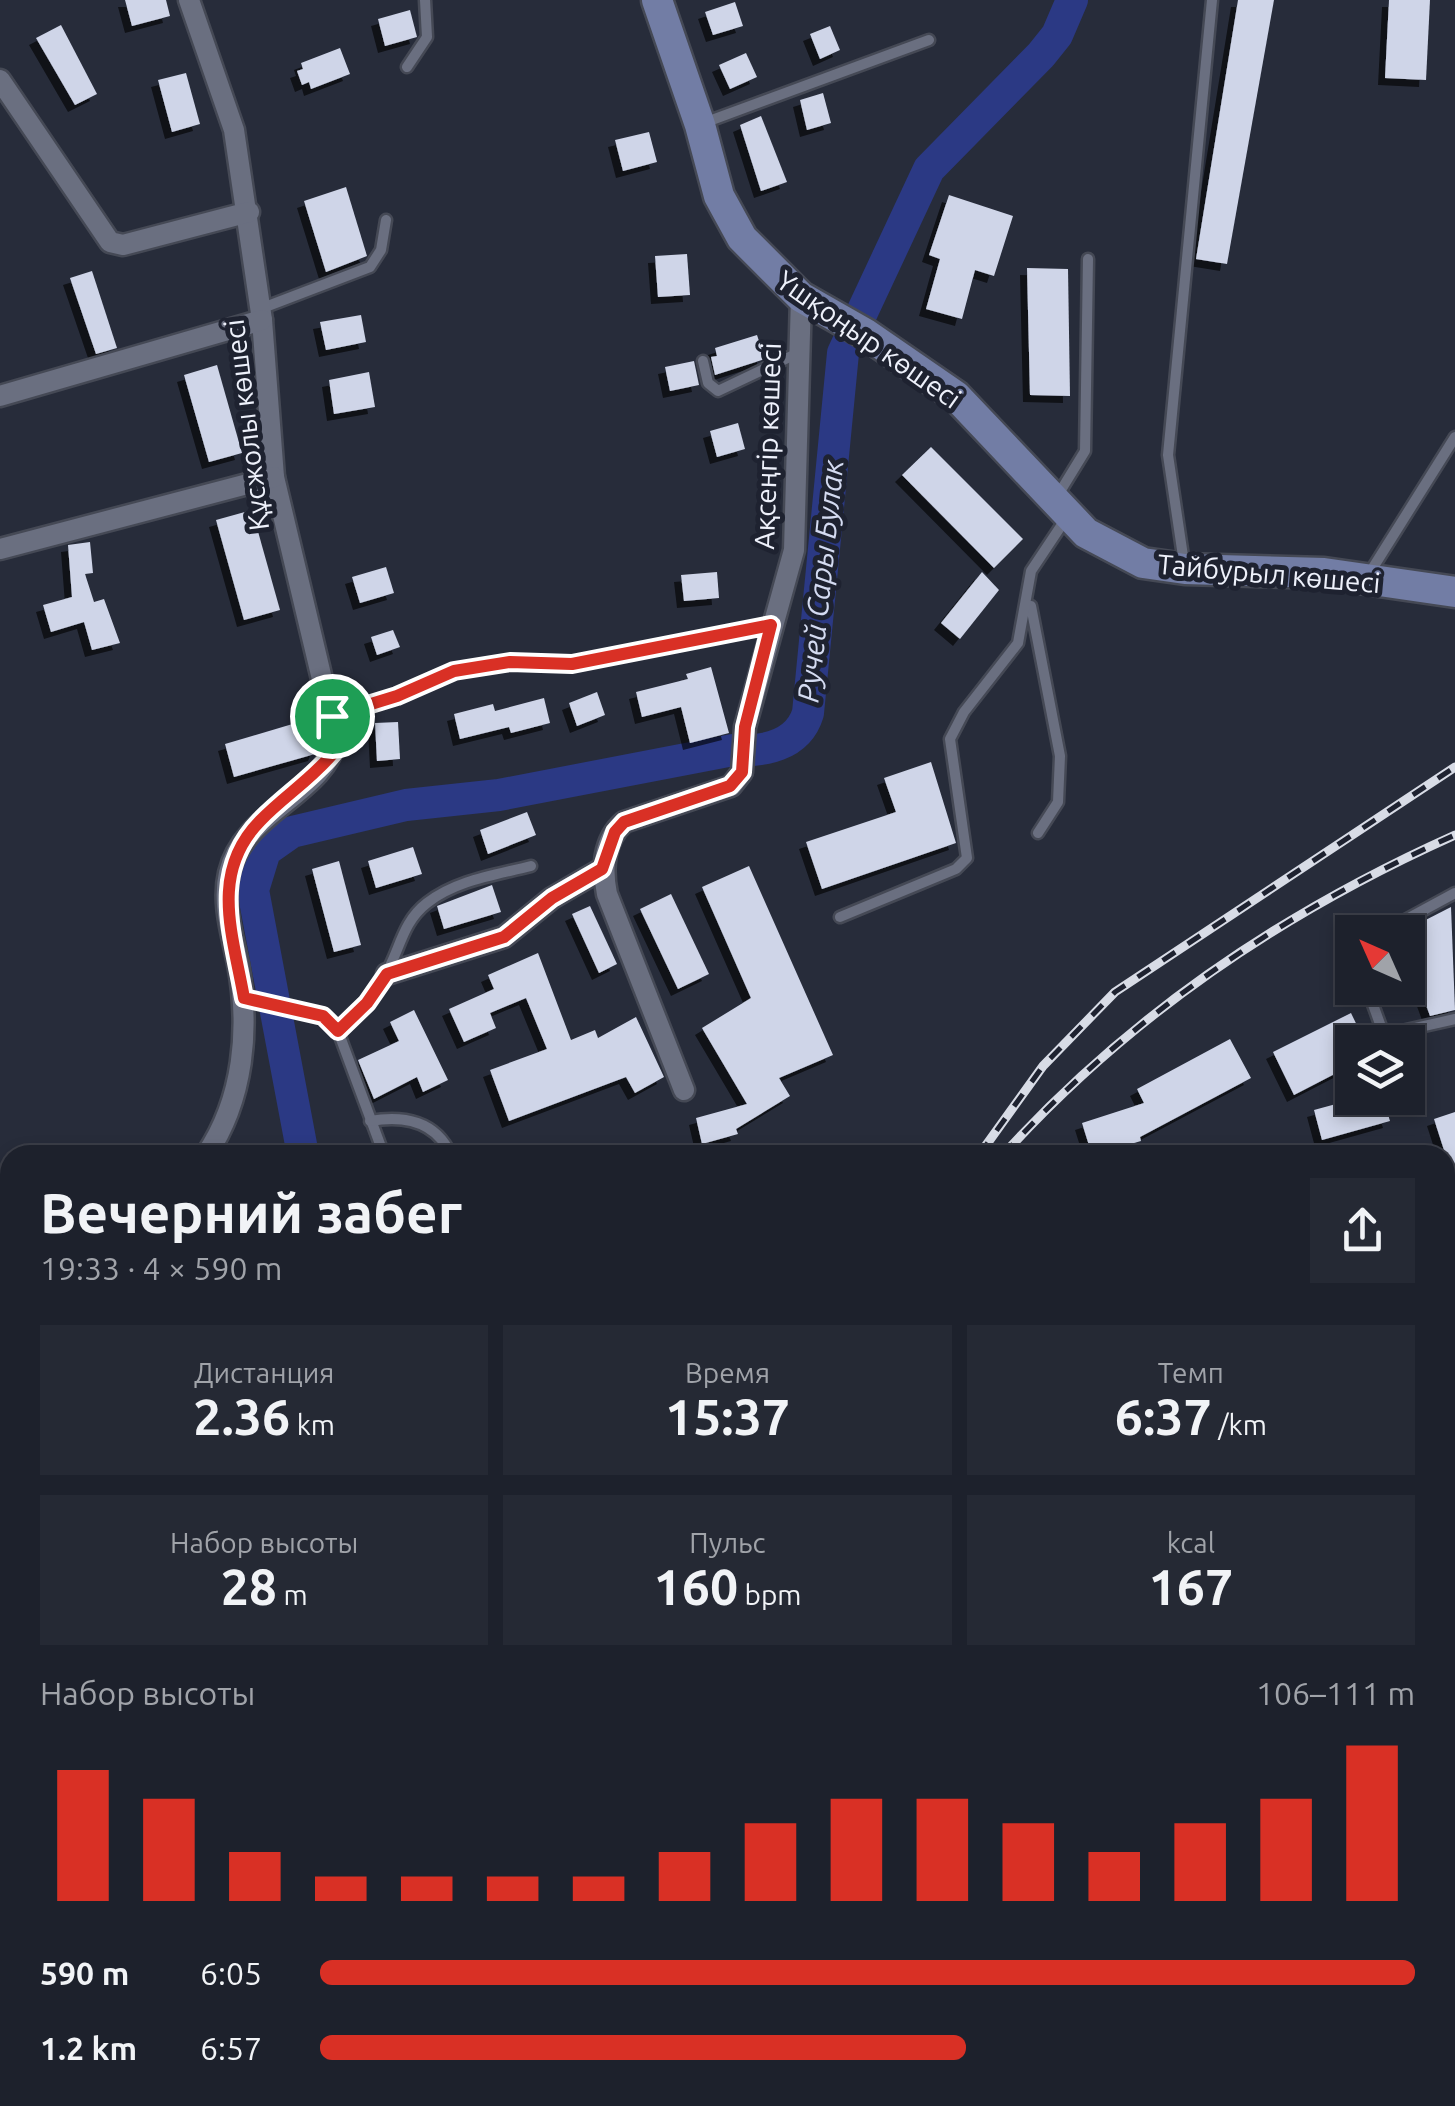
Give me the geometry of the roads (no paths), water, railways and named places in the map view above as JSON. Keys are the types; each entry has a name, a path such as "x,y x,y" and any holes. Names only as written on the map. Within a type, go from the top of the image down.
{"main road":[{"name":"Үшқоңыр көшесі","path":"657,0 700,124 719,196 742,238 800,298 853,327 956,396 1061,508 1105,547 1143,563"},
{"name":"Тайбурыл көшесі","path":"1143,563 1185,569 1324,572 1455,592"}],"street":[{"name":"Құсжолы көшесі","path":"189,0 234,130 261,314 274,477 332,716 334,752 315,776 258,823 235,854 225,898 244,998 237,1090 211,1145"},
{"path":"0,80 110,242 123,245 249,212"},
{"name":"Ақсеңгір көшесі","path":"602,869 615,832 624,822 730,786 742,772 745,727 794,550 800,298"},
{"path":"0,396 261,314"},
{"path":"0,549 274,477"},
{"path":"387,974 504,937 552,898 602,869 684,1090"}],"lane":[{"path":"407,67 428,38 425,0"},
{"path":"1185,569 1168,455 1212,0"},
{"path":"700,124 929,40"},
{"path":"261,314 370,267 381,250 386,220"},
{"path":"840,917 956,869 967,858 950,740 964,712 1018,642 1031,571 1085,451 1088,259"},
{"path":"703,361 708,383 718,391 798,354"},
{"path":"1366,579 1455,437"},
{"path":"1027,586 1060,756 1058,802 1038,833"},
{"path":"332,716 397,696 454,671 510,662 572,664 771,625"},
{"path":"338,1031 367,1003 387,974 397,942 426,904 465,882 531,866"},
{"path":"1414,915 1455,893"},
{"path":"244,998 323,1016 338,1031 380,1145"},
{"path":"1373,1005 1384,1035 1455,1019"},
{"path":"370,1121 416,1121 431,1128 446,1145"}],"waterway":[{"name":"Ручей Сары Булак","path":"301,1145 253,890 265,851 292,832 406,805 499,795 733,750 767,748 796,733 808,713 843,353 929,169 1041,55 1057,35 1072,0"}],"railway":[{"path":"986,1145 1043,1066 1115,992 1455,767"},
{"path":"1013,1145 1103,1057 1212,971 1330,898 1455,835"}]}
